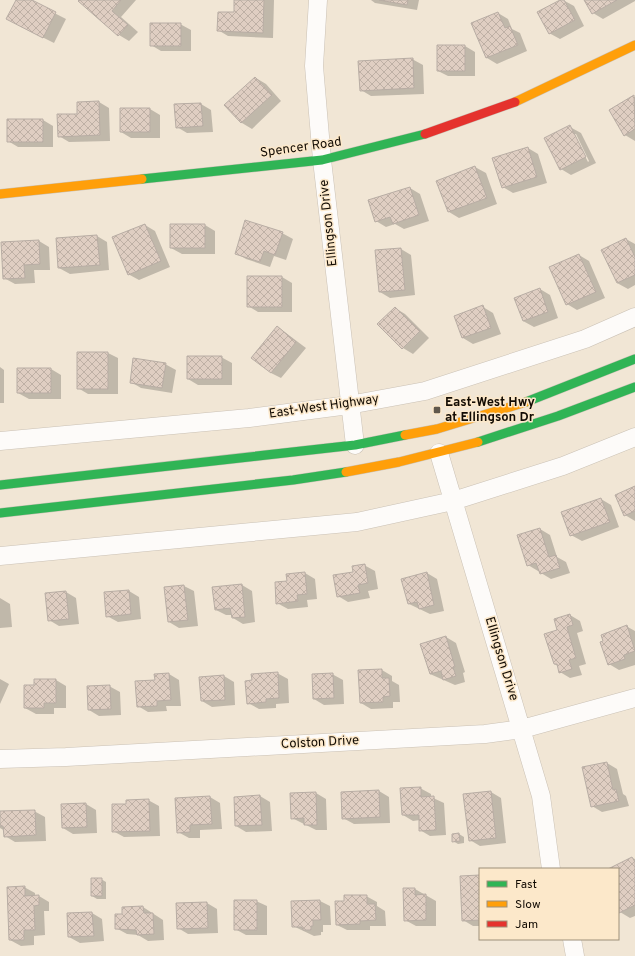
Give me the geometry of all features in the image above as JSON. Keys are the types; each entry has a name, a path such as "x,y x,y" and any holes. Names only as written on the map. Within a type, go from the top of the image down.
{"main road":[{"name":"Spencer Road","path":"0,194 322,160 417,137 512,104 635,46"},
{"path":"0,485 355,445 437,429 518,405 635,360"},
{"path":"0,512 318,477 439,453 591,406 635,388"}],"street":[{"name":"Ellingson Drive","path":"318,0 314,66 322,160 349,405 355,445"},
{"name":"East-West Highway","path":"0,441 249,418 349,405 425,391 585,339 635,317"},
{"path":"0,556 357,522 453,501 563,466 635,438"},
{"name":"Ellingson Drive","path":"439,453 541,796 551,868"},
{"name":"Colston Drive","path":"0,759 66,757 485,734 522,728 635,698"},
{"path":"572,940 575,956"}],"building":[{"path":"16,0 32,0 56,12 43,38 6,19"},
{"path":"121,0 112,11 128,25 118,36 78,1"},
{"path":"234,0 264,0 263,33 217,31 218,12 234,12"},
{"path":"379,0 408,0 407,5"},
{"path":"560,0 564,0 575,20 549,34 537,12"},
{"path":"584,0 617,0 592,14"},
{"path":"498,12 505,28 510,26 518,45 486,58 471,23"},
{"path":"150,23 181,23 181,46 150,46"},
{"path":"437,45 465,45 465,71 437,71"},
{"path":"413,58 414,88 360,91 358,61"},
{"path":"255,77 272,95 241,123 224,105"},
{"path":"634,95 635,129 624,136 609,110"},
{"path":"99,101 100,135 58,137 57,114 77,114 77,102"},
{"path":"201,103 203,126 176,128 174,104"},
{"path":"120,108 150,108 150,132 120,132"},
{"path":"7,119 43,119 43,142 7,142"},
{"path":"570,125 586,157 560,170 544,138"},
{"path":"528,147 537,177 502,188 492,158"},
{"path":"475,166 487,198 448,212 436,181"},
{"path":"410,187 419,215 393,224 390,217 375,222 368,200"},
{"path":"245,220 283,232 275,255 264,251 260,262 235,254"},
{"path":"145,224 161,261 128,275 112,237"},
{"path":"170,224 205,224 205,248 170,248"},
{"path":"97,235 100,265 58,268 56,238"},
{"path":"626,238 635,257 635,275 617,283 601,250"},
{"path":"39,240 40,264 24,265 25,278 3,279 1,242"},
{"path":"401,248 405,290 379,292 375,250"},
{"path":"579,254 596,292 566,305 549,267"},
{"path":"247,276 282,276 282,307 247,307"},
{"path":"540,288 548,312 523,321 514,298"},
{"path":"483,305 491,328 462,338 454,316"},
{"path":"395,307 420,331 402,349 377,324"},
{"path":"277,326 296,342 271,373 251,358"},
{"path":"77,352 108,352 108,389 77,389"},
{"path":"187,356 222,356 222,379 187,379"},
{"path":"133,358 166,363 162,388 130,383"},
{"path":"17,368 51,368 51,393 17,393"},
{"path":"635,486 635,511 624,516 615,495"},
{"path":"601,498 610,522 570,536 561,512"},
{"path":"540,528 549,557 556,555 560,568 540,574 536,563 527,566 517,535"},
{"path":"365,564 368,583 358,585 360,593 337,597 333,575 353,572 352,566"},
{"path":"305,572 307,594 297,595 298,601 276,604 275,582 287,581 286,574"},
{"path":"427,572 434,605 419,609 417,602 408,604 401,579"},
{"path":"242,584 245,617 232,618 230,608 215,610 212,587"},
{"path":"184,585 188,620 168,622 164,587"},
{"path":"129,590 131,614 106,617 104,592"},
{"path":"66,591 69,619 48,621 45,593"},
{"path":"570,614 573,625 567,627 576,658 569,660 572,669 559,673 557,664 554,664 544,634 557,630 554,619"},
{"path":"627,625 635,651 624,655 625,659 608,665 600,642 603,641 601,635"},
{"path":"446,636 455,667 453,667 456,676 443,680 441,671 430,674 420,644"},
{"path":"382,669 382,678 389,678 390,696 383,697 383,702 360,703 358,670"},
{"path":"278,672 279,698 266,699 266,702 247,704 245,681 252,680 251,674"},
{"path":"169,673 171,700 157,701 157,706 137,707 135,681 155,680 154,674"},
{"path":"333,673 334,698 313,699 312,674"},
{"path":"224,675 225,700 201,701 199,677"},
{"path":"34,679 56,679 56,703 44,703 44,708 24,708 24,685 34,685"},
{"path":"110,685 111,709 88,710 87,686"},
{"path":"607,762 613,790 616,789 619,801 591,807 582,767"},
{"path":"421,787 421,797 434,796 436,830 419,831 419,815 402,815 400,788"},
{"path":"379,790 380,817 342,819 341,792"},
{"path":"491,791 496,838 469,841 463,794"},
{"path":"316,792 317,825 304,825 304,818 291,819 290,793"},
{"path":"260,795 262,825 235,826 234,797"},
{"path":"210,796 212,824 190,825 190,832 177,833 175,798"},
{"path":"149,799 150,831 112,832 112,804 126,804 126,800"},
{"path":"86,803 87,827 62,828 61,804"},
{"path":"35,810 36,835 4,837 3,826 0,826 0,811"},
{"path":"459,833 460,841 452,842 452,834"},
{"path":"632,857 635,862 635,905 619,913 619,868 610,868"},
{"path":"479,875 479,920 462,921 460,876"},
{"path":"91,878 102,878 102,896 91,896"},
{"path":"25,886 25,896 39,895 39,905 34,906 35,930 24,930 24,940 9,940 7,887"},
{"path":"403,888 415,888 415,895 426,894 426,920 404,921"},
{"path":"344,895 367,895 367,904 375,904 376,920 360,921 360,924 336,925 335,901 344,901"},
{"path":"234,900 257,900 257,930 234,930"},
{"path":"320,900 321,920 313,920 311,930 303,930 302,927 292,927 291,901"},
{"path":"207,902 208,928 177,929 176,903"},
{"path":"143,906 144,913 153,913 154,934 137,935 136,930 115,929 115,914 122,914 122,907"},
{"path":"92,912 94,936 68,937 67,913"}],"traffic: fast":[{"path":"142,179 322,160 425,134"},
{"path":"526,402 635,359"},
{"path":"478,442 558,416 635,387"},
{"path":"0,485 355,445 405,435"},
{"path":"0,513 293,480 346,472"}],"traffic: slow":[{"path":"515,102 635,45"},
{"path":"0,194 142,179"},
{"path":"405,435 437,429 526,402"},
{"path":"346,472 399,462 478,442"}],"traffic: jam":[{"path":"425,134 515,102"}],"place":[{"name":"East-West Hwy at Ellingson Dr","path":"437,410"}]}
